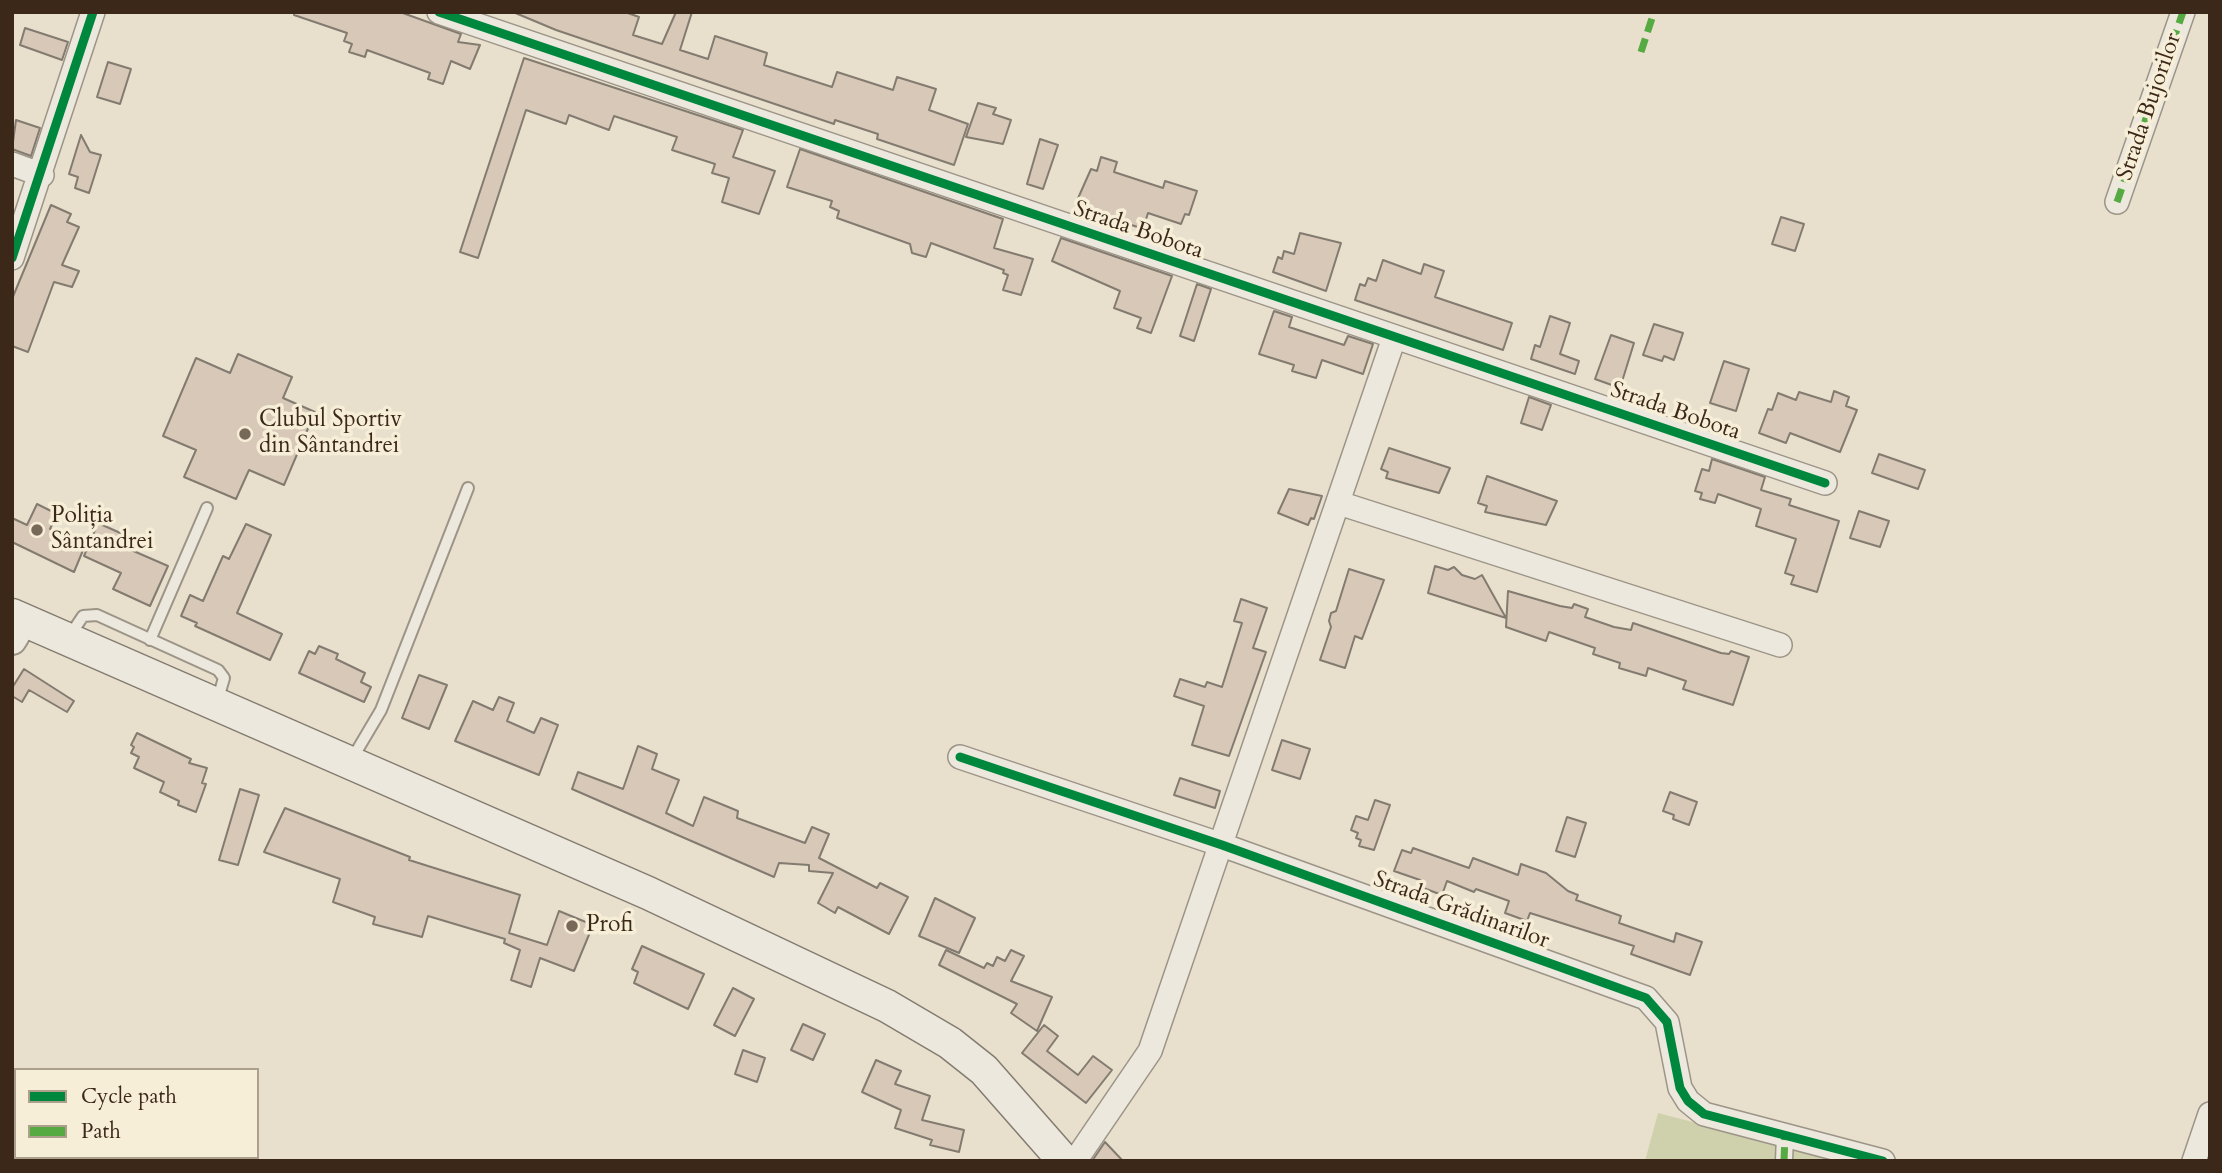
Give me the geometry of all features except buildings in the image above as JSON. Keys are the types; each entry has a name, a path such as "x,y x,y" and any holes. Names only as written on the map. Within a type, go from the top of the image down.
{"main road":[{"path":"16,625 68,640 648,893 921,1025 950,1043 984,1070 1064,1161"}],"street":[{"path":"12,258 42,176 93,12"},
{"name":"Strada Bobota","path":"439,12 1825,483"},
{"name":"Strada Bujorilor","path":"2118,202 2183,12"},
{"path":"12,164 42,176"},
{"path":"1075,1161 1150,1051 1394,338"},
{"path":"1339,503 1780,645"},
{"name":"Strada Grădinarilor","path":"960,757 1222,845 1646,998 1667,1022 1680,1088 1688,1101 1704,1114 1883,1161"},
{"path":"2194,1161 2210,1114"},
{"path":"1784,1161 1785,1136"}],"lane":[{"path":"349,764 381,710 468,488"},
{"path":"150,640 207,508"},
{"path":"68,640 83,616 91,614 222,673 224,682 216,705"}],"green space":[{"path":"1658,1113 1842,1161 1645,1161"}],"marked path":[{"path":"1641,52 1654,12"},
{"path":"2117,202 2183,12"},
{"path":"1784,1161 1785,1135"}],"cycle path":[{"path":"12,258 93,12"},
{"path":"439,12 1825,483"},
{"path":"960,757 1222,845 1646,998 1667,1022 1680,1088 1688,1101 1704,1114 1883,1161"}],"place":[{"name":"Clubul Sportiv din Sântandrei","path":"245,434"},
{"name":"Poliția Sântandrei","path":"37,530"},
{"name":"Profi","path":"572,926"}]}
